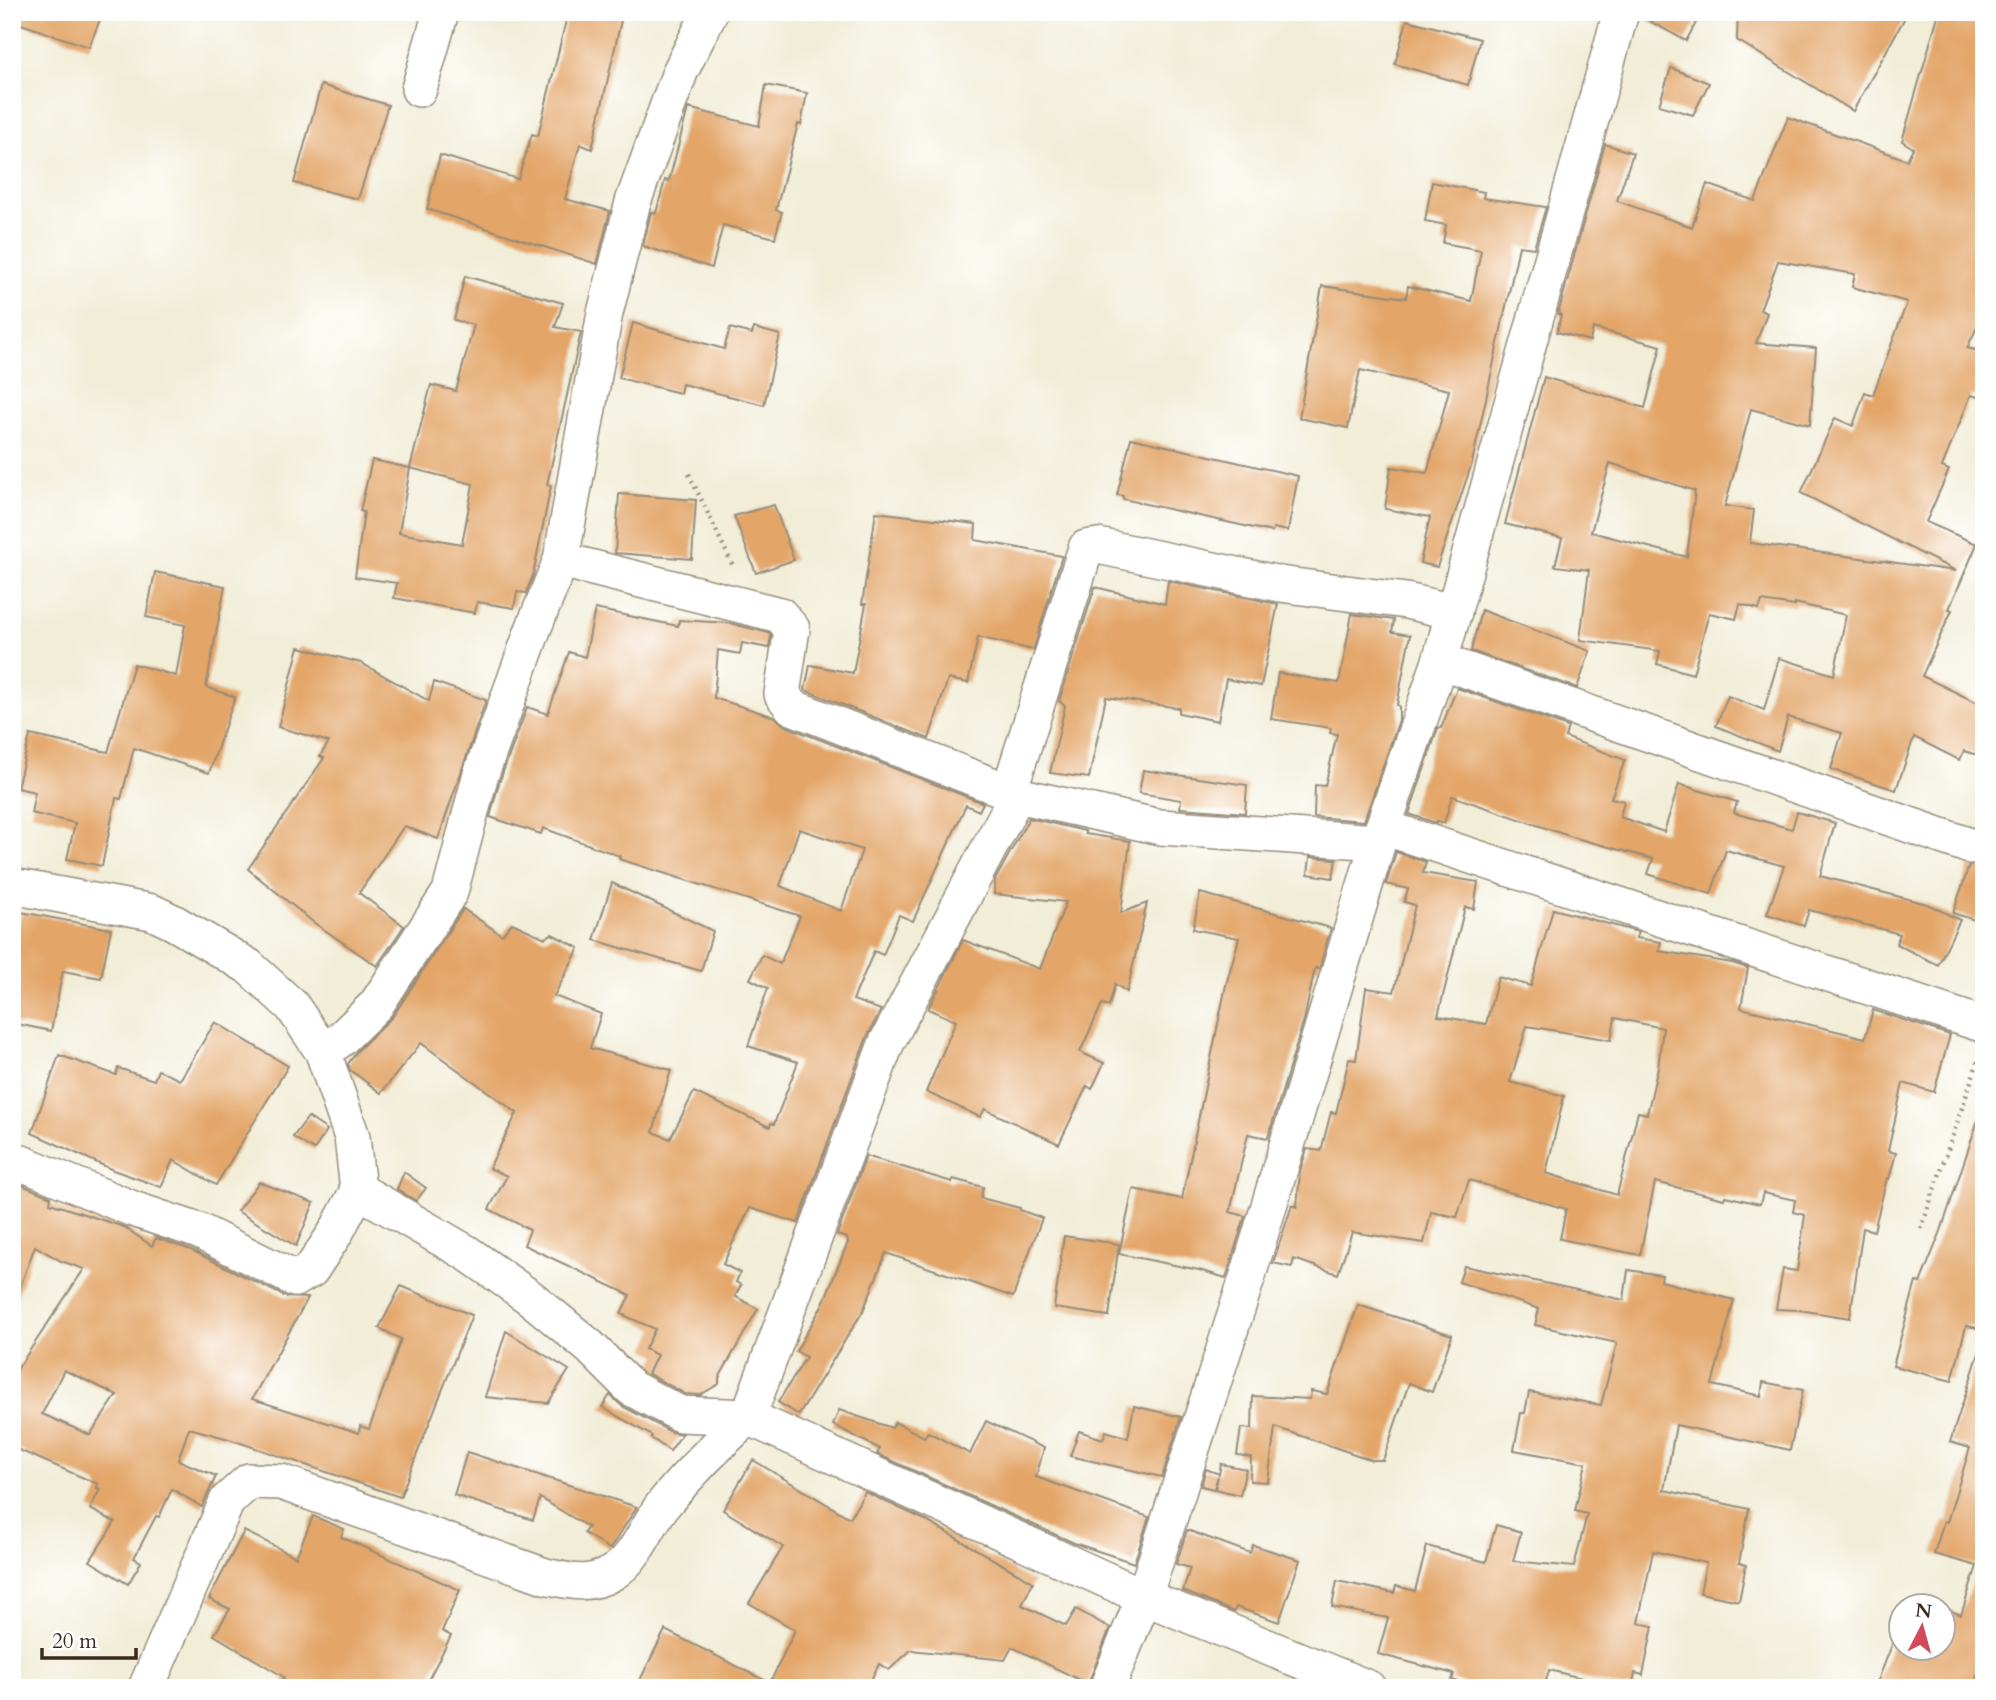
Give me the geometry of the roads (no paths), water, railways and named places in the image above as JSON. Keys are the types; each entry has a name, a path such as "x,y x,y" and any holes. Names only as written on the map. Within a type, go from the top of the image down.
{"street":[{"path":"419,89 440,12"},
{"path":"323,1052 341,1039 376,1004 450,892 480,777 561,560 605,313 633,202 680,72 710,12"},
{"path":"1107,1688 1144,1597 1251,1269 1380,834 1440,661 1622,12"},
{"path":"146,1688 227,1502 249,1481 281,1482 545,1576 585,1583 613,1573 634,1552 663,1503 710,1451 748,1417 886,1044 1013,794 1086,548 1098,546 1280,584 1406,601 1454,612"},
{"path":"561,560 780,615 792,629 782,694 792,707 1013,794 1160,827 1380,834 1984,1025"},
{"path":"1440,661 1970,846"},
{"path":"12,886 152,912 248,966 292,1006 323,1052 352,1137 358,1190 336,1232 311,1270 295,1279 199,1231 133,1209 12,1159"},
{"path":"358,1190 467,1253 532,1298 590,1347 631,1388 680,1414 748,1417 1144,1597 1368,1688"}]}
